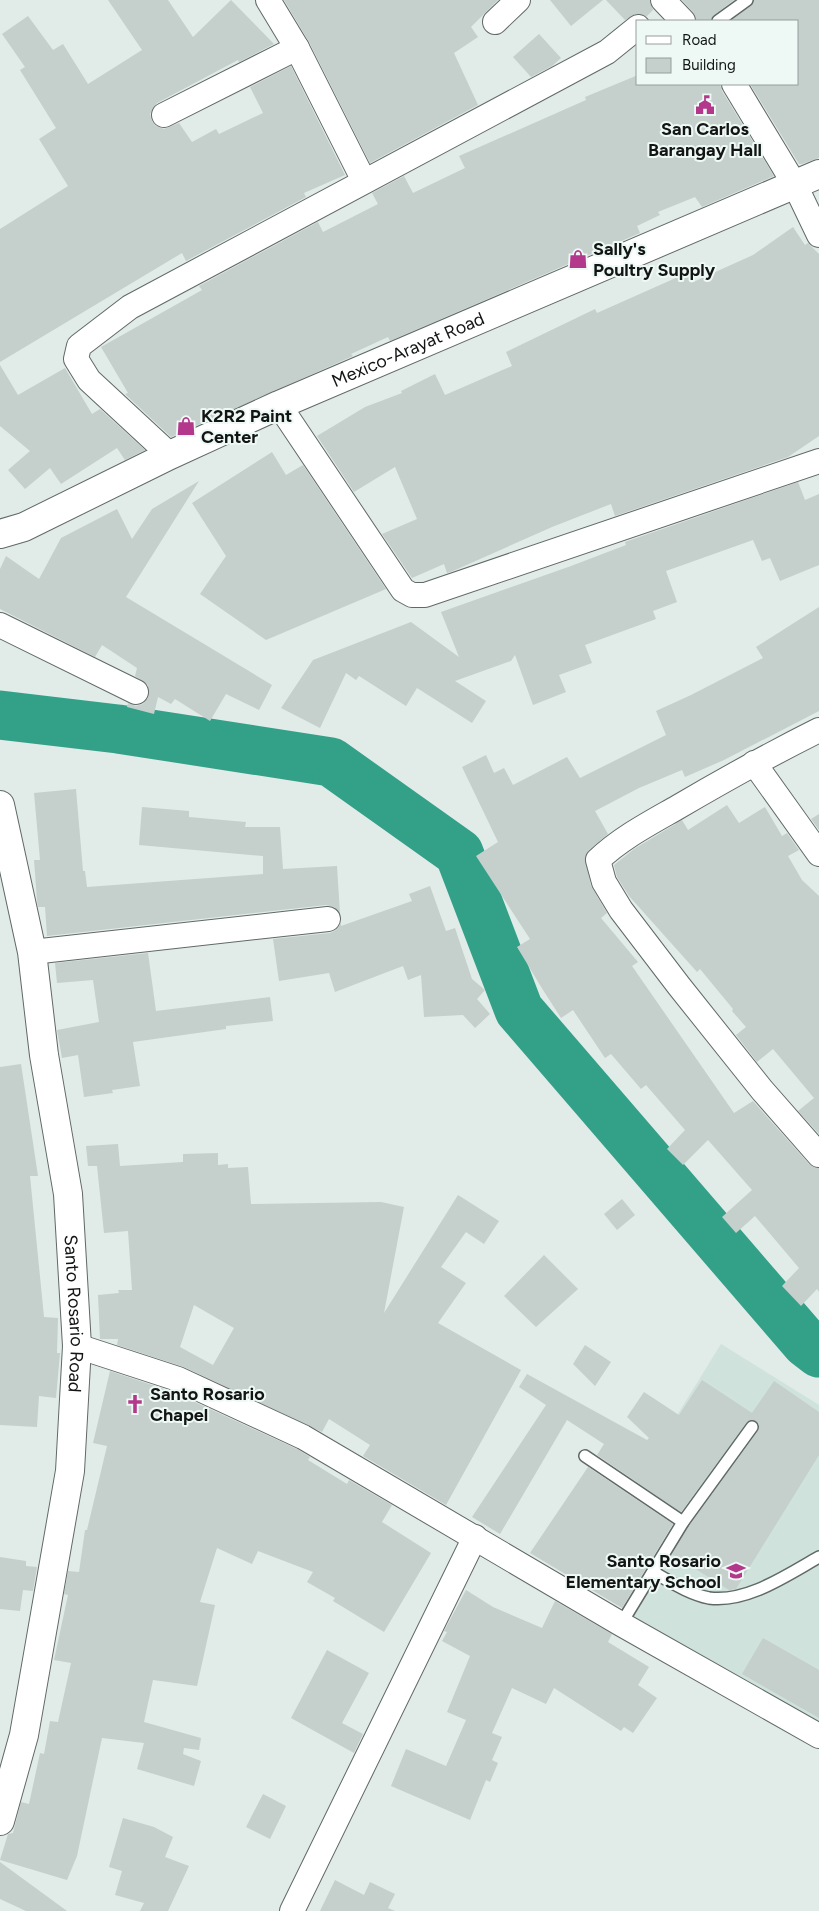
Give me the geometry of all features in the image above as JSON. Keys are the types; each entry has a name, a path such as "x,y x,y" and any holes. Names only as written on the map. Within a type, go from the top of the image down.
{"street":[{"path":"268,0 297,48 364,181"},
{"path":"495,22 518,0"},
{"path":"646,20 665,2 682,20"},
{"path":"170,455 89,380 76,359 79,346 130,307 607,52 636,29"},
{"path":"164,115 297,48"},
{"path":"735,85 807,179 819,235"},
{"name":"Mexico-Arayat Road","path":"0,534 24,527 170,455 279,405 807,179"},
{"path":"279,405 403,590 412,595 425,595 819,461"},
{"path":"0,625 136,692"},
{"path":"819,730 754,763 620,841 598,860 604,882 621,910 738,1060 819,1156"},
{"path":"754,763 819,854"},
{"name":"Santo Rosario Road","path":"0,805 32,952 44,1055 68,1194 77,1346 67,1490 24,1735 0,1821"},
{"path":"32,952 328,919"},
{"path":"77,1346 178,1379 303,1437 621,1624 819,1736"},
{"path":"292,1911 475,1537"}],"lane":[{"path":"719,20 747,0"},
{"path":"621,1624 683,1522 752,1428"},
{"path":"585,1456 683,1522"},
{"path":"653,1572 685,1590 709,1598 735,1596 768,1585 819,1557"}],"shaded area":[{"name":"Santo Rosario Elementary School","path":"721,1344 819,1405 819,1732 626,1621 680,1521 631,1490"}],"building":[{"path":"108,0 168,0 193,37 231,0 274,44 239,62 238,60 157,103 150,114 152,121 156,126 164,129 179,123 192,142 216,129 219,134 263,113 250,87 291,66 345,175 304,193 306,197 186,261 182,253 0,362 0,229 68,186 39,139 56,128 20,70 25,67 2,34 28,16 53,50 63,44 88,84 142,50"},
{"path":"284,0 498,0 471,27 478,37 454,53 478,105 370,163 309,42"},
{"path":"550,0 603,0 571,26"},
{"path":"606,0 650,0 653,10 646,17 635,14 625,20"},
{"path":"682,0 734,0 714,15 712,20 696,20 693,12"},
{"path":"754,0 819,0 819,158 799,164 751,85 799,85 799,20 731,20 751,6"},
{"path":"539,34 561,58 552,66 531,77 513,57"},
{"path":"636,76 636,85 720,85 722,91 774,176 702,207 695,197 658,212 660,215 637,226 640,233 390,341 388,337 351,354 353,356 171,437 125,394 128,393 101,347 202,290 199,286 318,222 323,232 378,204 372,193 404,176 413,193 465,168 459,156 586,100 585,97"},
{"path":"793,227 805,245 808,243 819,254 819,436 788,457 615,516 611,504 552,527 453,571 447,573 444,564 412,578 382,534 417,519 395,467 354,492 317,436 365,407 402,393 401,391 435,374 445,395 512,366 506,352 595,309 597,313 687,273 691,283 753,255"},
{"path":"0,365 18,395 65,368 92,414 100,409 145,450 125,460 117,448 61,484 50,468 25,489 8,470 30,451 0,426"},
{"path":"272,452 286,475 303,465 386,589 266,640 200,594 226,556 192,503"},
{"path":"199,481 126,597 272,685 259,710 226,694 210,721 175,699 171,704 158,697 154,714 127,707 128,703 136,706 143,704 148,698 148,685 135,676 137,668 102,645 95,657 0,609 0,569 6,556 39,579 61,538 117,509 132,539 152,509"},
{"path":"798,482 805,500 819,494 819,565 780,581 770,558 762,561 753,540 666,571 677,602 653,611 656,619 585,645 592,663 559,675 566,692 533,705 515,655 511,661 455,681 486,701 472,723 417,688 406,706 359,676 356,680 346,673 320,728 281,708 313,660 411,622 459,657 441,612 571,566 626,545 625,542"},
{"path":"819,607 819,711 724,760 685,777 682,770 639,788 595,811 608,834 589,850 585,857 591,886 607,913 601,918 638,962 632,966 734,1113 753,1101 809,1164 819,1168 819,1292 817,1289 801,1306 782,1286 799,1268 755,1216 736,1233 722,1217 752,1190 708,1140 683,1165 667,1149 685,1130 646,1085 641,1089 611,1054 605,1058 573,1010 561,1018 543,990 517,947 530,939 476,856 498,842 462,767 486,755 494,773 504,768 513,785 567,757 580,778 666,735 656,711 763,658 756,647"},
{"path":"76,789 83,871 85,871 87,887 263,874 263,856 139,845 142,807 189,811 189,817 246,822 245,827 280,827 283,869 337,866 340,914 334,907 326,905 47,936 45,907 38,907 37,900 34,860 40,860 34,793"},
{"path":"727,805 739,823 765,807 782,836 787,833 799,850 788,856 802,880 819,896 819,1134 798,1111 814,1098 773,1049 757,1062 736,1035 746,1027 732,1011 733,1009 700,969 697,972 629,896 617,877 614,865 634,849 682,820 688,830"},
{"path":"819,814 819,830 811,819"},
{"path":"430,886 446,931 455,928 472,979 485,990 477,999 490,1014 475,1028 463,1015 424,1017 421,975 408,980 403,966 335,992 329,973 279,981 273,939 330,933 336,930 341,923 341,926 412,901 409,894"},
{"path":"148,953 156,1011 270,997 273,1021 226,1026 226,1029 133,1042 140,1086 112,1090 113,1093 84,1097 78,1055 62,1058 57,1030 99,1022 93,980 57,983 55,963"},
{"path":"21,1064 38,1176 30,1176 44,1317 58,1318 57,1353 60,1353 56,1398 39,1396 37,1427 0,1425 0,1067"},
{"path":"118,1144 120,1166 183,1162 183,1154 218,1153 218,1165 228,1164 228,1168 248,1167 251,1204 381,1202 404,1207 384,1313 458,1195 499,1221 484,1244 466,1232 441,1267 466,1283 438,1323 521,1370 446,1505 363,1456 370,1445 329,1419 322,1432 184,1367 117,1345 118,1339 100,1339 98,1295 119,1293 118,1290 132,1290 128,1231 104,1233 97,1166 88,1166 86,1146","holes":["194,1305 234,1328 213,1365 180,1347"]},
{"path":"622,1199 635,1215 617,1230 604,1214"},
{"path":"544,1255 578,1289 536,1327 504,1296"},
{"path":"585,1345 611,1362 595,1386 573,1364"},
{"path":"110,1371 173,1392 297,1449 310,1457 308,1460 347,1484 349,1480 392,1505 382,1522 431,1553 384,1632 333,1601 335,1598 307,1582 313,1572 258,1551 252,1564 217,1548 200,1602 215,1605 197,1686 153,1680 144,1722 201,1738 199,1750 184,1748 183,1754 201,1761 194,1786 137,1769 144,1743 102,1738 77,1856 67,1880 0,1860 8,1834 13,1833 21,1802 29,1804 40,1753 44,1754 50,1721 58,1722 71,1663 54,1660 68,1595 64,1594 68,1571 79,1572 85,1530 87,1530 107,1446 93,1443"},
{"path":"527,1374 647,1440 649,1438 627,1417 644,1392 679,1415 702,1380 752,1413 774,1381 819,1412 819,1455 736,1589 729,1590 672,1554 689,1526 758,1431 759,1424 753,1420 746,1423 681,1512 597,1455 604,1444 567,1420 500,1534 472,1517 546,1405 519,1387"},
{"path":"588,1467 673,1524 622,1608 530,1553"},
{"path":"0,1557 26,1561 26,1566 37,1567 33,1591 23,1590 20,1611 0,1609"},
{"path":"466,1590 493,1607 542,1628 555,1601 612,1634 608,1642 649,1667 638,1685 657,1698 633,1733 624,1727 621,1731 554,1688 546,1704 512,1688 492,1733 502,1737 492,1760 498,1763 490,1782 486,1780 470,1820 391,1786 406,1749 446,1766 466,1720 447,1712 470,1656 442,1641 447,1632 444,1631"},
{"path":"763,1638 819,1670 819,1718 742,1674"},
{"path":"327,1650 369,1673 342,1723 363,1734 354,1753 291,1718"},
{"path":"263,1794 286,1806 270,1839 246,1827"},
{"path":"123,1818 154,1827 173,1837 165,1857 189,1866 168,1911 140,1911 144,1903 115,1895 122,1871 109,1867"},
{"path":"0,1862 67,1911 26,1911 0,1899"},
{"path":"335,1880 364,1895 370,1882 395,1894 388,1908 395,1911 320,1911"}],"waterway":[{"path":"0,715 118,729 331,762 459,853 519,1010 806,1343 819,1353"}],"place":[{"name":"San Carlos Barangay Hall","path":"705,105"},
{"name":"Sally's Poultry Supply","path":"578,259"},
{"name":"K2R2 Paint Center","path":"186,426"},
{"name":"Santo Rosario Chapel","path":"135,1404"},
{"name":"Santo Rosario Elementary School","path":"736,1571"}]}
